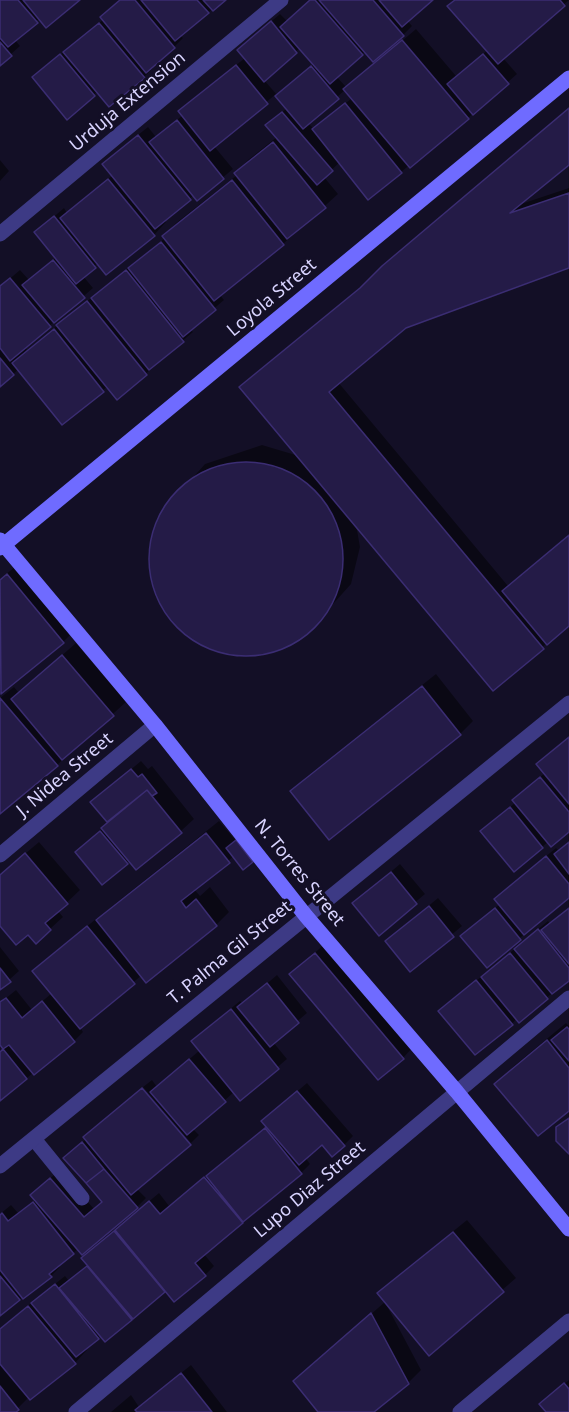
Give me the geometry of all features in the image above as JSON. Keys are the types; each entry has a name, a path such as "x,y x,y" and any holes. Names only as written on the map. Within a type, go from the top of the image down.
{"street":[{"name":"Urduja Extension","path":"0,234 281,0"},
{"name":"Loyola Street","path":"1,544 569,78"},
{"name":"N. Torres Street","path":"1,544 154,725 306,916 457,1092 569,1230"},
{"name":"T. Palma Gil Street","path":"0,1166 569,703"},
{"name":"J. Nidea Street","path":"0,855 154,725"},
{"name":"Lupo Diaz Street","path":"76,1412 569,998"},
{"path":"34,1139 82,1198"},
{"path":"460,1412 569,1321"}],"building":[{"path":"0,0 18,0 38,23 8,47 0,38"},
{"path":"23,0 80,0 46,28"},
{"path":"120,0 135,0 175,48 146,73 100,17"},
{"path":"141,0 197,0 209,13 175,41"},
{"path":"203,0 226,0 213,11"},
{"path":"310,0 315,0 363,55 330,84 280,27"},
{"path":"319,0 373,0 404,36 373,62"},
{"path":"379,0 433,0 402,27"},
{"path":"455,0 560,0 565,6 498,64 447,6"},
{"path":"271,21 297,53 264,82 237,50"},
{"path":"99,23 145,78 109,107 63,52"},
{"path":"402,40 469,119 410,168 343,89"},
{"path":"0,42 12,56 0,66"},
{"path":"60,54 95,96 67,120 32,77"},
{"path":"483,54 509,84 473,115 447,84"},
{"path":"236,65 268,104 210,151 178,111"},
{"path":"311,66 339,99 303,129 275,96"},
{"path":"345,103 402,173 368,200 312,129"},
{"path":"569,108 569,165 510,213 569,193 569,268 406,328 329,392 544,649 493,691 239,387 360,288 382,266"},
{"path":"282,112 333,171 317,185 265,125"},
{"path":"177,120 224,179 197,201 149,142"},
{"path":"138,135 191,200 155,229 102,164"},
{"path":"273,142 326,208 287,239 234,173"},
{"path":"108,179 155,236 106,275 60,218"},
{"path":"232,180 284,245 214,301 162,236"},
{"path":"54,216 96,268 76,284 34,232"},
{"path":"161,242 216,310 183,337 128,268"},
{"path":"53,260 85,298 54,323 22,285"},
{"path":"126,270 184,342 149,370 91,298"},
{"path":"10,278 51,327 10,361 0,348 0,286"},
{"path":"87,301 147,375 117,400 56,325"},
{"path":"54,329 104,392 62,425 12,363"},
{"path":"0,358 14,375 0,387"},
{"path":"246,462 265,464 292,474 307,484 321,498 335,522 341,540 343,559 341,578 331,605 321,620 307,634 283,648 265,654 246,656 227,654 200,644 185,634 171,620 157,596 151,578 149,559 151,540 161,513 171,498 185,484 209,470 227,464"},
{"path":"569,535 569,626 547,645 502,591"},
{"path":"7,574 64,643 1,694 0,580"},
{"path":"62,655 114,716 62,760 11,699"},
{"path":"422,686 461,735 329,840 290,791"},
{"path":"0,698 58,766 0,814"},
{"path":"569,737 569,804 536,764"},
{"path":"131,769 138,777 142,774 157,793 152,796 147,790 107,822 90,802"},
{"path":"540,777 569,812 569,832 551,847 512,800"},
{"path":"147,790 182,833 136,870 101,828"},
{"path":"510,807 543,848 514,872 480,831"},
{"path":"100,831 128,864 102,885 75,852"},
{"path":"206,833 230,863 181,901 186,908 196,899 217,926 146,983 96,920"},
{"path":"236,840 253,862 243,870 226,848"},
{"path":"569,842 569,874 554,854"},
{"path":"25,853 68,904 45,923 51,930 36,944 28,935 16,945 0,926 0,875"},
{"path":"546,856 569,884 569,898 524,935 494,899"},
{"path":"391,872 417,904 379,936 352,903"},
{"path":"429,906 454,937 410,972 385,941"},
{"path":"495,908 521,940 487,968 460,936"},
{"path":"569,908 569,964 541,930"},
{"path":"87,926 135,984 80,1029 32,971"},
{"path":"538,929 569,968 569,981 552,994 514,949"},
{"path":"315,953 404,1059 378,1080 289,974"},
{"path":"510,953 548,999 519,1023 481,977"},
{"path":"0,968 11,982 0,990"},
{"path":"476,980 513,1025 475,1055 438,1011"},
{"path":"267,983 299,1023 270,1047 237,1007"},
{"path":"6,998 22,1018 42,1001 75,1042 34,1075 9,1045 3,1049 0,1045 0,1002"},
{"path":"231,1009 279,1069 240,1101 191,1041"},
{"path":"567,1027 569,1029 569,1061 551,1040"},
{"path":"547,1040 569,1068 569,1111 538,1136 494,1084"},
{"path":"3,1049 27,1079 0,1101 0,1052"},
{"path":"189,1059 226,1102 187,1135 150,1092"},
{"path":"142,1088 191,1145 131,1195 83,1137"},
{"path":"297,1091 345,1146 332,1157 322,1145 299,1165 261,1121"},
{"path":"569,1118 569,1154 556,1141 556,1127"},
{"path":"265,1128 302,1174 243,1222 206,1176"},
{"path":"82,1142 104,1169 86,1183 63,1158"},
{"path":"104,1169 138,1208 82,1255 30,1195 50,1178 84,1217 102,1202 86,1183"},
{"path":"204,1177 243,1223 195,1263 206,1276 174,1302 115,1230 149,1201 160,1214"},
{"path":"33,1202 74,1254 49,1274 52,1277 23,1299 0,1270 0,1215 2,1213 8,1221"},
{"path":"114,1231 165,1292 133,1319 81,1258"},
{"path":"453,1232 504,1292 429,1356 377,1293"},
{"path":"87,1266 132,1320 105,1342 59,1288"},
{"path":"0,1276 20,1300 0,1316"},
{"path":"55,1284 99,1339 76,1357 31,1303"},
{"path":"28,1306 76,1364 30,1400 0,1364 0,1329"},
{"path":"371,1313 409,1384 374,1412 318,1412 293,1381"},
{"path":"181,1373 212,1412 137,1412 135,1410"},
{"path":"564,1383 569,1389 569,1412 546,1412 539,1404"},
{"path":"0,1386 19,1410 0,1412"}]}
